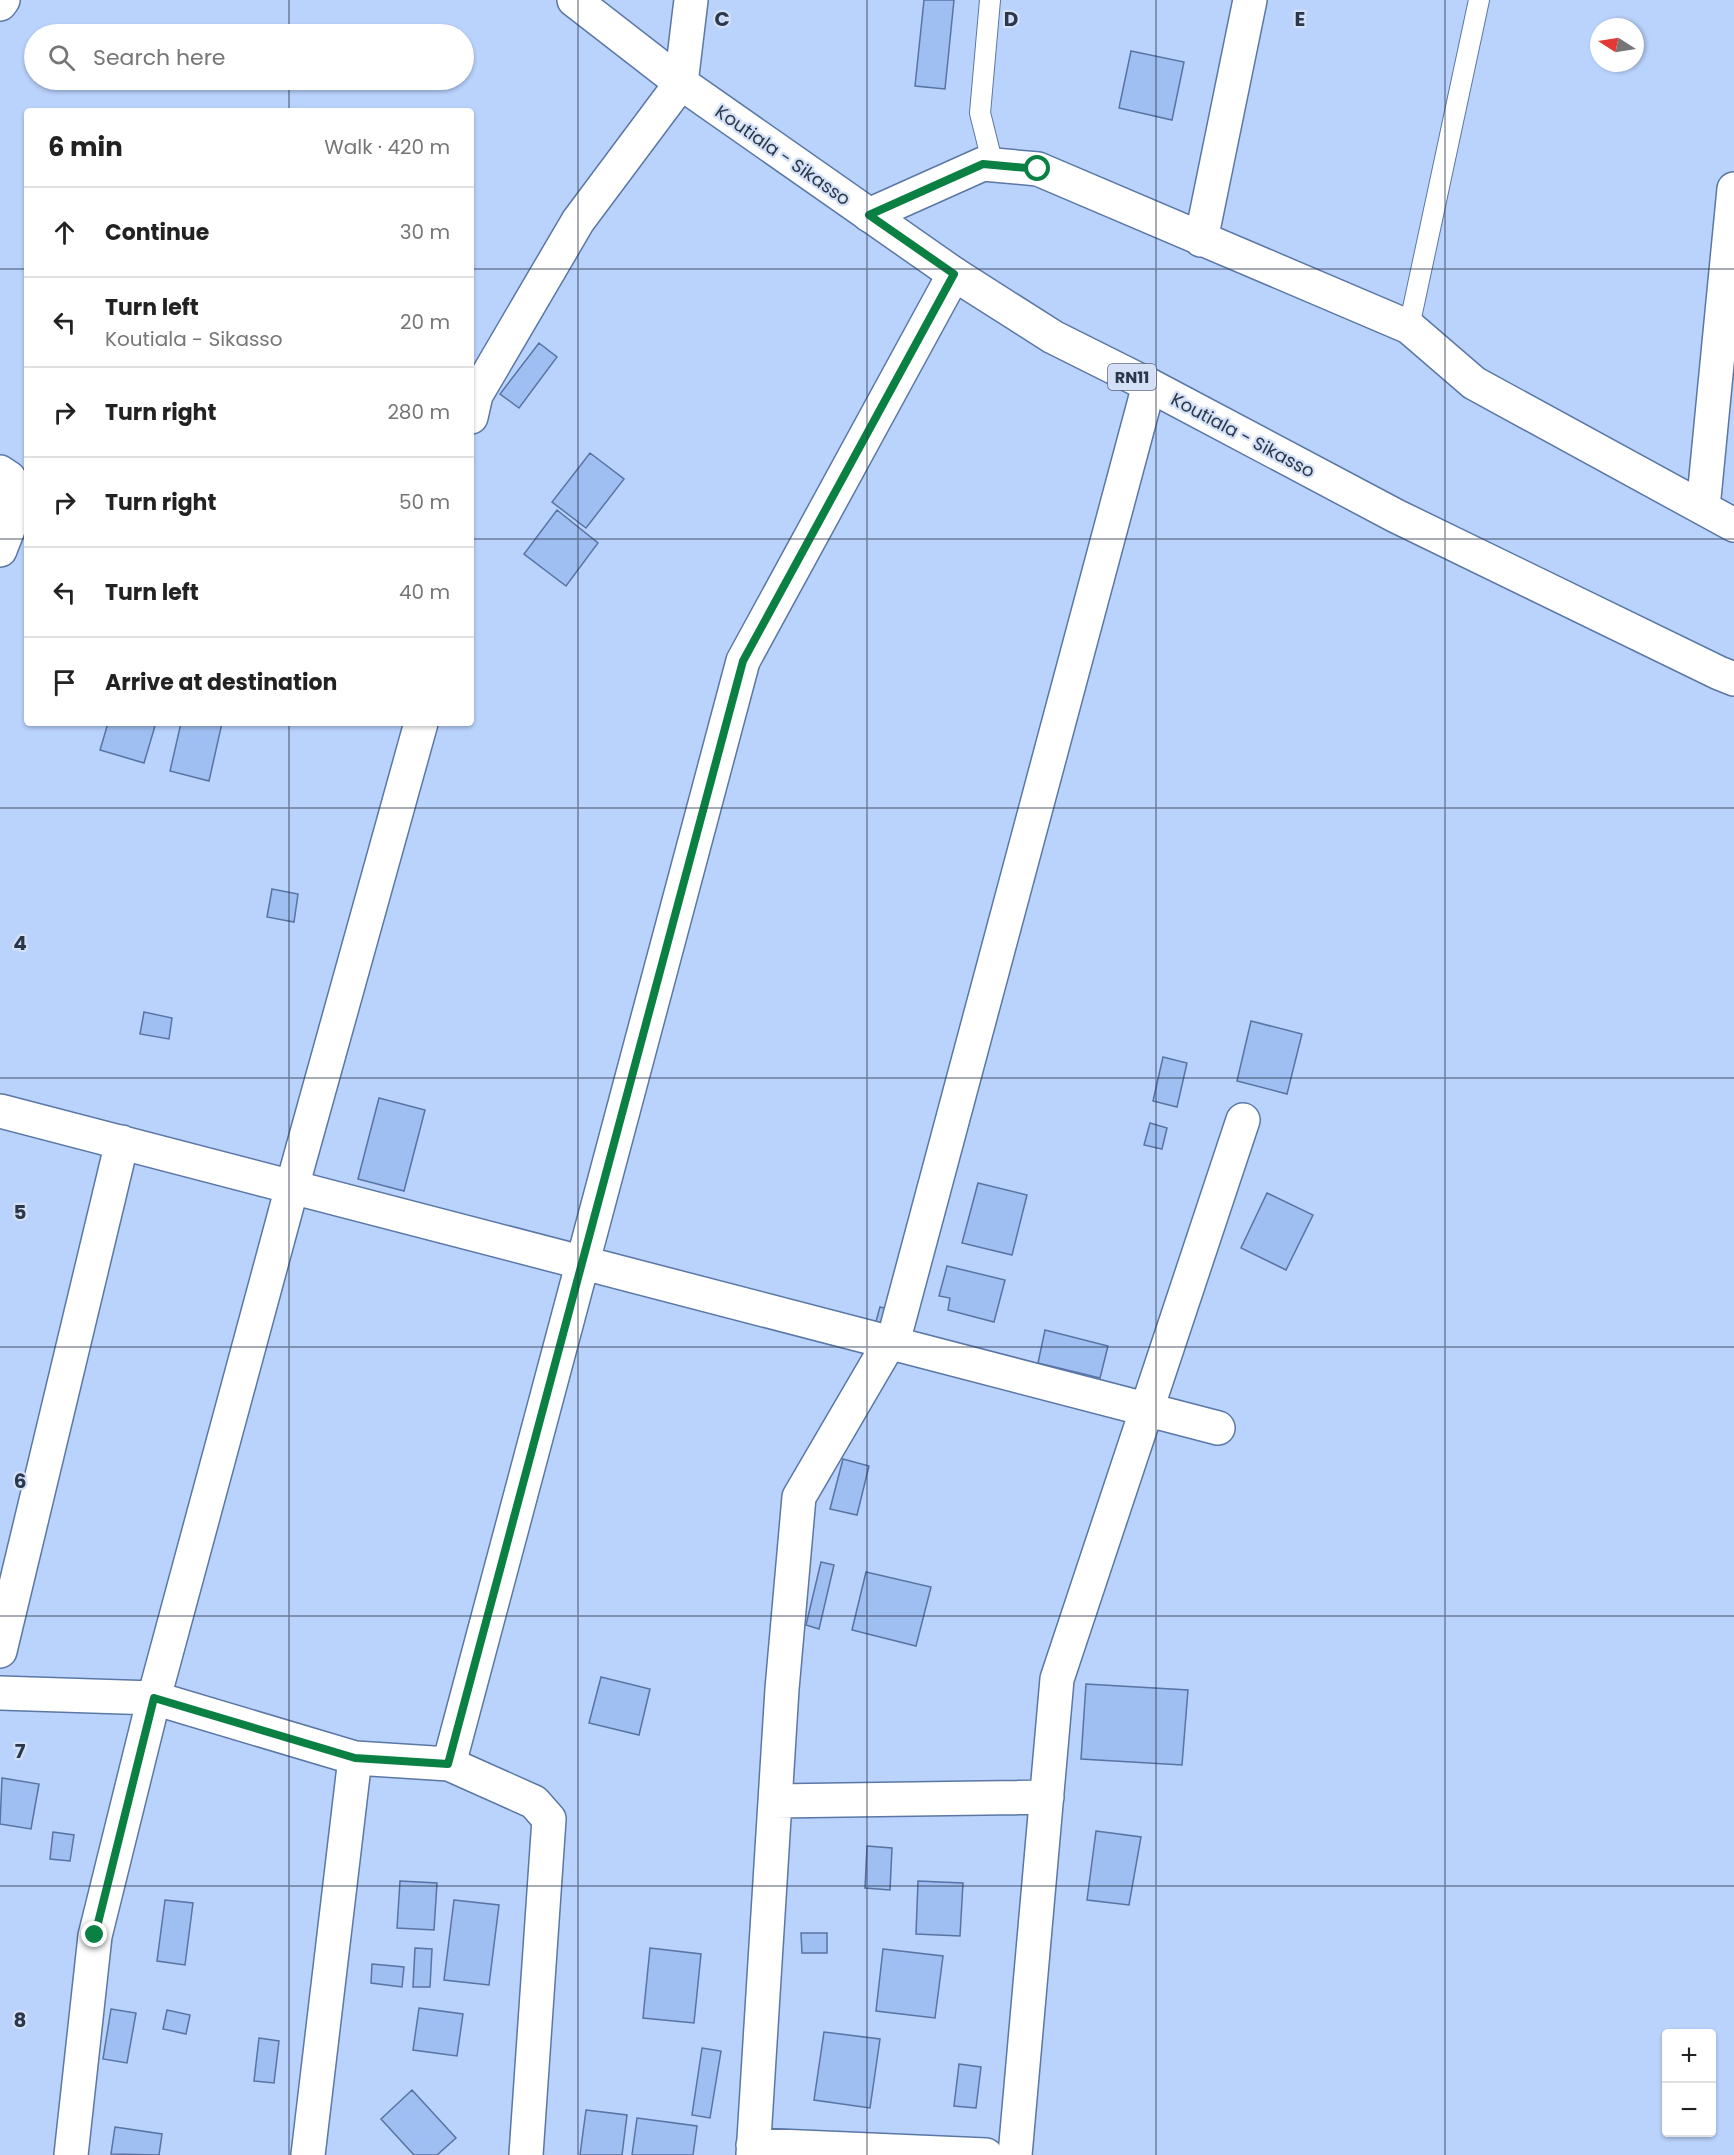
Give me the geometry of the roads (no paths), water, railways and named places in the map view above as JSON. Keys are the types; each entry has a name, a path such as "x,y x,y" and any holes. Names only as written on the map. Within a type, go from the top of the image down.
{"street":[{"name":"Koutiala - Sikasso","path":"574,0 681,83 954,274 1053,337 1396,516 1734,679"},
{"path":"474,404 476,395 578,221 681,83 691,0"},
{"path":"1201,240 1250,0"},
{"path":"869,215 983,164 1038,169 1409,327 1474,383 1734,525"},
{"path":"1703,508 1732,238 1734,189"},
{"path":"448,1764 743,661 954,274"},
{"path":"986,2155 753,2150 782,1689 799,1497 896,1331 1149,386"},
{"path":"0,472 9,478 14,514 0,550"},
{"path":"71,2155 95,1935 154,1698 292,1187 420,726"},
{"path":"0,1111 1218,1428"},
{"path":"1015,2155 1057,1679 1243,1120"},
{"path":"0,1651 122,1142"},
{"path":"0,1692 154,1698 355,1758 448,1764 534,1802 549,1819 526,2155"},
{"path":"308,2155 355,1758"},
{"path":"775,1801 1047,1797"}],"lane":[{"path":"990,0 980,113 993,165"},
{"path":"1409,327 1479,0"}]}
